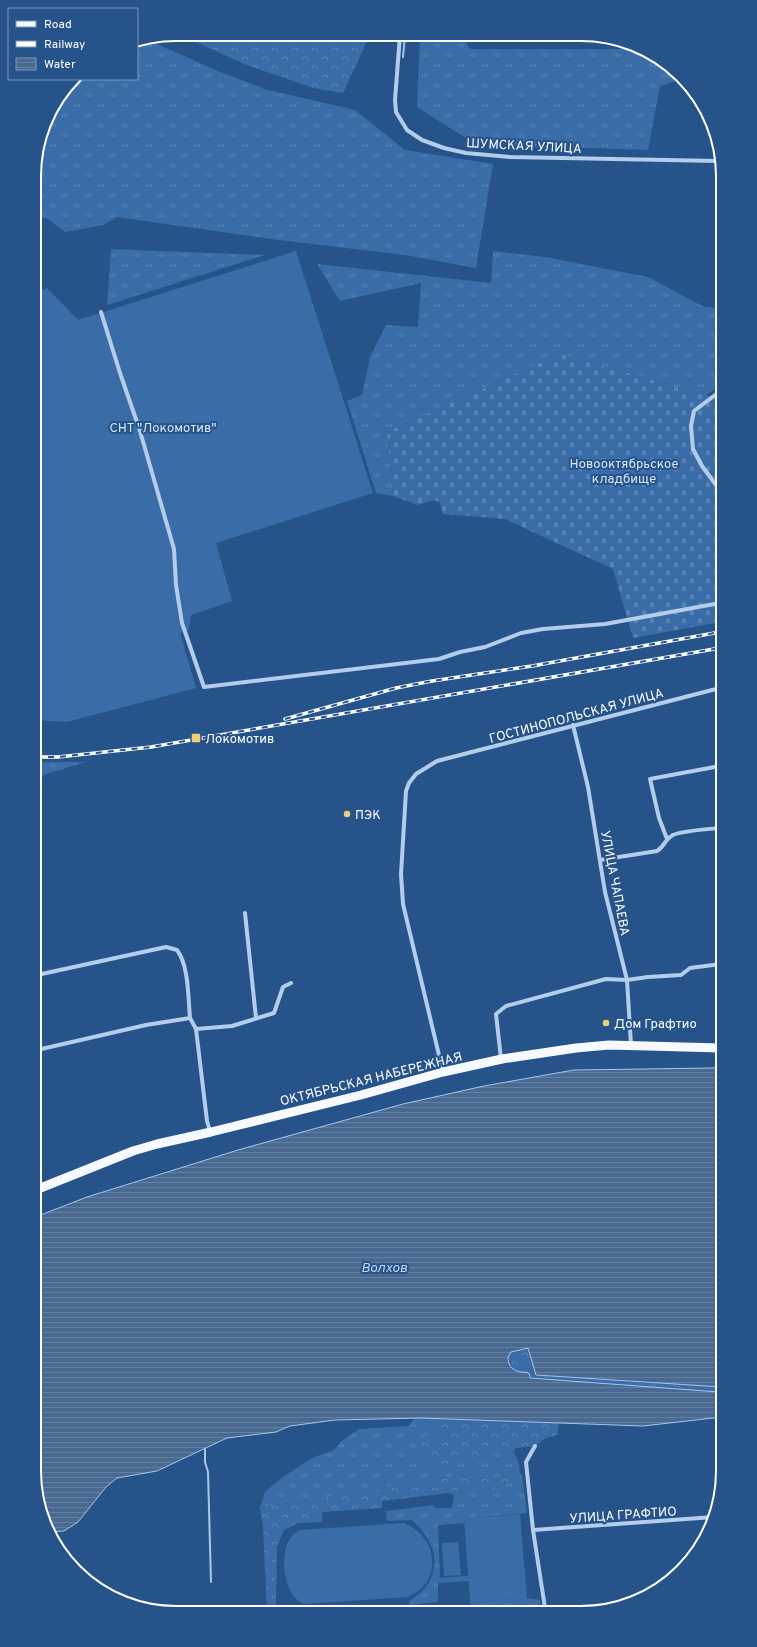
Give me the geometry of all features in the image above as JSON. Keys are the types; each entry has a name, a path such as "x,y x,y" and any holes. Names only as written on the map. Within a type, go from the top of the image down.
{"main road":[{"name":"ОКТЯБРЬСКАЯ НАБЕРЕЖНАЯ","path":"41,1188 133,1151 157,1144 361,1095 443,1072 502,1059 576,1048 631,1045 716,1048"}],"street":[{"name":"ШУМСКАЯ УЛИЦА","path":"400,41 396,112 407,130 422,140 444,148 466,153 510,157 715,161"},
{"path":"101,312 120,374 140,431 174,549 176,585 182,623 204,688 439,659 460,652 485,647 521,634 543,629 605,624 716,604"},
{"path":"716,394 694,411 691,426 693,448 702,466 716,485"},
{"name":"ГОСТИНОПОЛЬСКАЯ УЛИЦА","path":"443,1072 404,910 401,874 406,791 416,774 437,761 716,689"},
{"name":"УЛИЦА ЧАПАЕВА","path":"573,725 577,736 588,787 605,892 627,980 631,1045"},
{"path":"667,839 659,818 650,779 716,767"},
{"path":"600,860 657,851 662,848 667,839 674,834 716,829"},
{"path":"245,913 256,1018"},
{"path":"41,974 166,947 177,950 182,956 185,969 190,1018 196,1029 207,1121 211,1132"},
{"path":"502,1059 496,1014 506,1006 606,979 627,980 681,975 690,968 716,965"},
{"path":"196,1029 232,1026 274,1013 283,987 291,983"},
{"path":"41,1049 146,1025 190,1018"},
{"path":"535,1446 526,1462 545,1606"},
{"name":"УЛИЦА ГРАФТИО","path":"534,1530 707,1518"}],"green space":[{"path":"194,41 367,41 343,93 313,88 244,64"},
{"path":"420,41 465,41 470,49 626,49 641,55 656,64 676,81 660,86 648,150 529,146 472,142 417,107"},
{"path":"154,43 220,72 268,90 355,110 405,150 493,164 476,268 405,255 271,239 117,217 103,225 65,232 47,218 41,218 41,167 51,124 64,101 82,80 138,80 138,47"},
{"path":"111,249 265,255 107,305"},
{"name":"СНТ \"Локомотив\"","path":"296,251 373,493 216,543 232,601 191,615 189,630 180,633 196,688 67,722 41,720 41,290 47,288 78,320"},
{"path":"493,251 545,257 648,277 704,307 716,308 716,389 706,395 560,354 387,432 393,496 376,493 347,401 362,395 370,357 386,325 418,327 421,283 340,301 317,264 491,283"},
{"name":"Новооктябрьское кладбище","path":"560,354 716,398 716,623 633,638 613,569 505,519 443,514 440,503 434,500 418,505 393,496 387,432"},
{"path":"41,762 86,762 41,776"},
{"path":"528,1347 536,1375 534,1378 530,1378 529,1373 515,1370 509,1366 507,1362 510,1352"},
{"path":"536,1375 716,1387 716,1393 534,1378"},
{"path":"414,1418 428,1418 435,1433 444,1428 452,1429 436,1445 426,1435 450,1463 465,1454 482,1458 495,1444 514,1452 519,1464 520,1473 497,1481 474,1474 443,1478 260,1508 265,1492 283,1477 312,1458 334,1450 343,1440 359,1429 409,1426"},
{"path":"428,1418 559,1423 557,1435 546,1438 535,1446 515,1448 514,1452 495,1444 482,1458 465,1454 435,1470 416,1449 426,1434 436,1445 451,1430 444,1428 435,1433"},
{"path":"520,1473 522,1475 490,1491 477,1486 454,1495 449,1493 382,1501 382,1508 322,1512 322,1522 298,1523 284,1530 277,1547 277,1606 267,1606 263,1527 260,1508 474,1474 497,1481"},
{"path":"522,1475 527,1513 464,1519 464,1523 438,1525 440,1578 468,1576 469,1581 438,1583 438,1602 410,1605 409,1601 422,1591 430,1580 434,1570 435,1561 433,1552 426,1535 412,1520 387,1521 386,1511 433,1505 436,1508 452,1508 454,1495 477,1486 490,1491"},
{"path":"520,1514 527,1598 470,1602 464,1519"},
{"path":"404,1523 424,1538 430,1548 432,1570 427,1581 420,1590 408,1597 304,1604 291,1592 285,1573 285,1552 293,1534 299,1530"},
{"path":"458,1542 461,1575 444,1576 442,1543"},
{"path":"527,1598 540,1600 541,1606 471,1606 470,1602"}],"water":[{"name":"Волхов","path":"716,1067 716,1387 536,1375 528,1348 511,1352 508,1357 508,1362 514,1370 529,1373 530,1378 716,1392 716,1418 643,1426 421,1418 335,1420 290,1426 276,1432 227,1438 157,1471 117,1478 106,1487 78,1522 64,1531 56,1532 51,1523 46,1506 42,1489 41,1471 41,1215 87,1197 238,1150 403,1104 484,1086 574,1070"}],"waterway":[{"path":"403,57 404,41"},
{"path":"205,1449 205,1462 208,1472 211,1582"}],"railway":[{"path":"285,719 396,688 532,666 716,633"},
{"path":"41,757 58,757 151,747 716,649"}],"place":[{"name":"Локомотив","path":"196,738"},
{"name":"ПЭК","path":"347,814"},
{"name":"Дом Графтио","path":"606,1023"}]}
